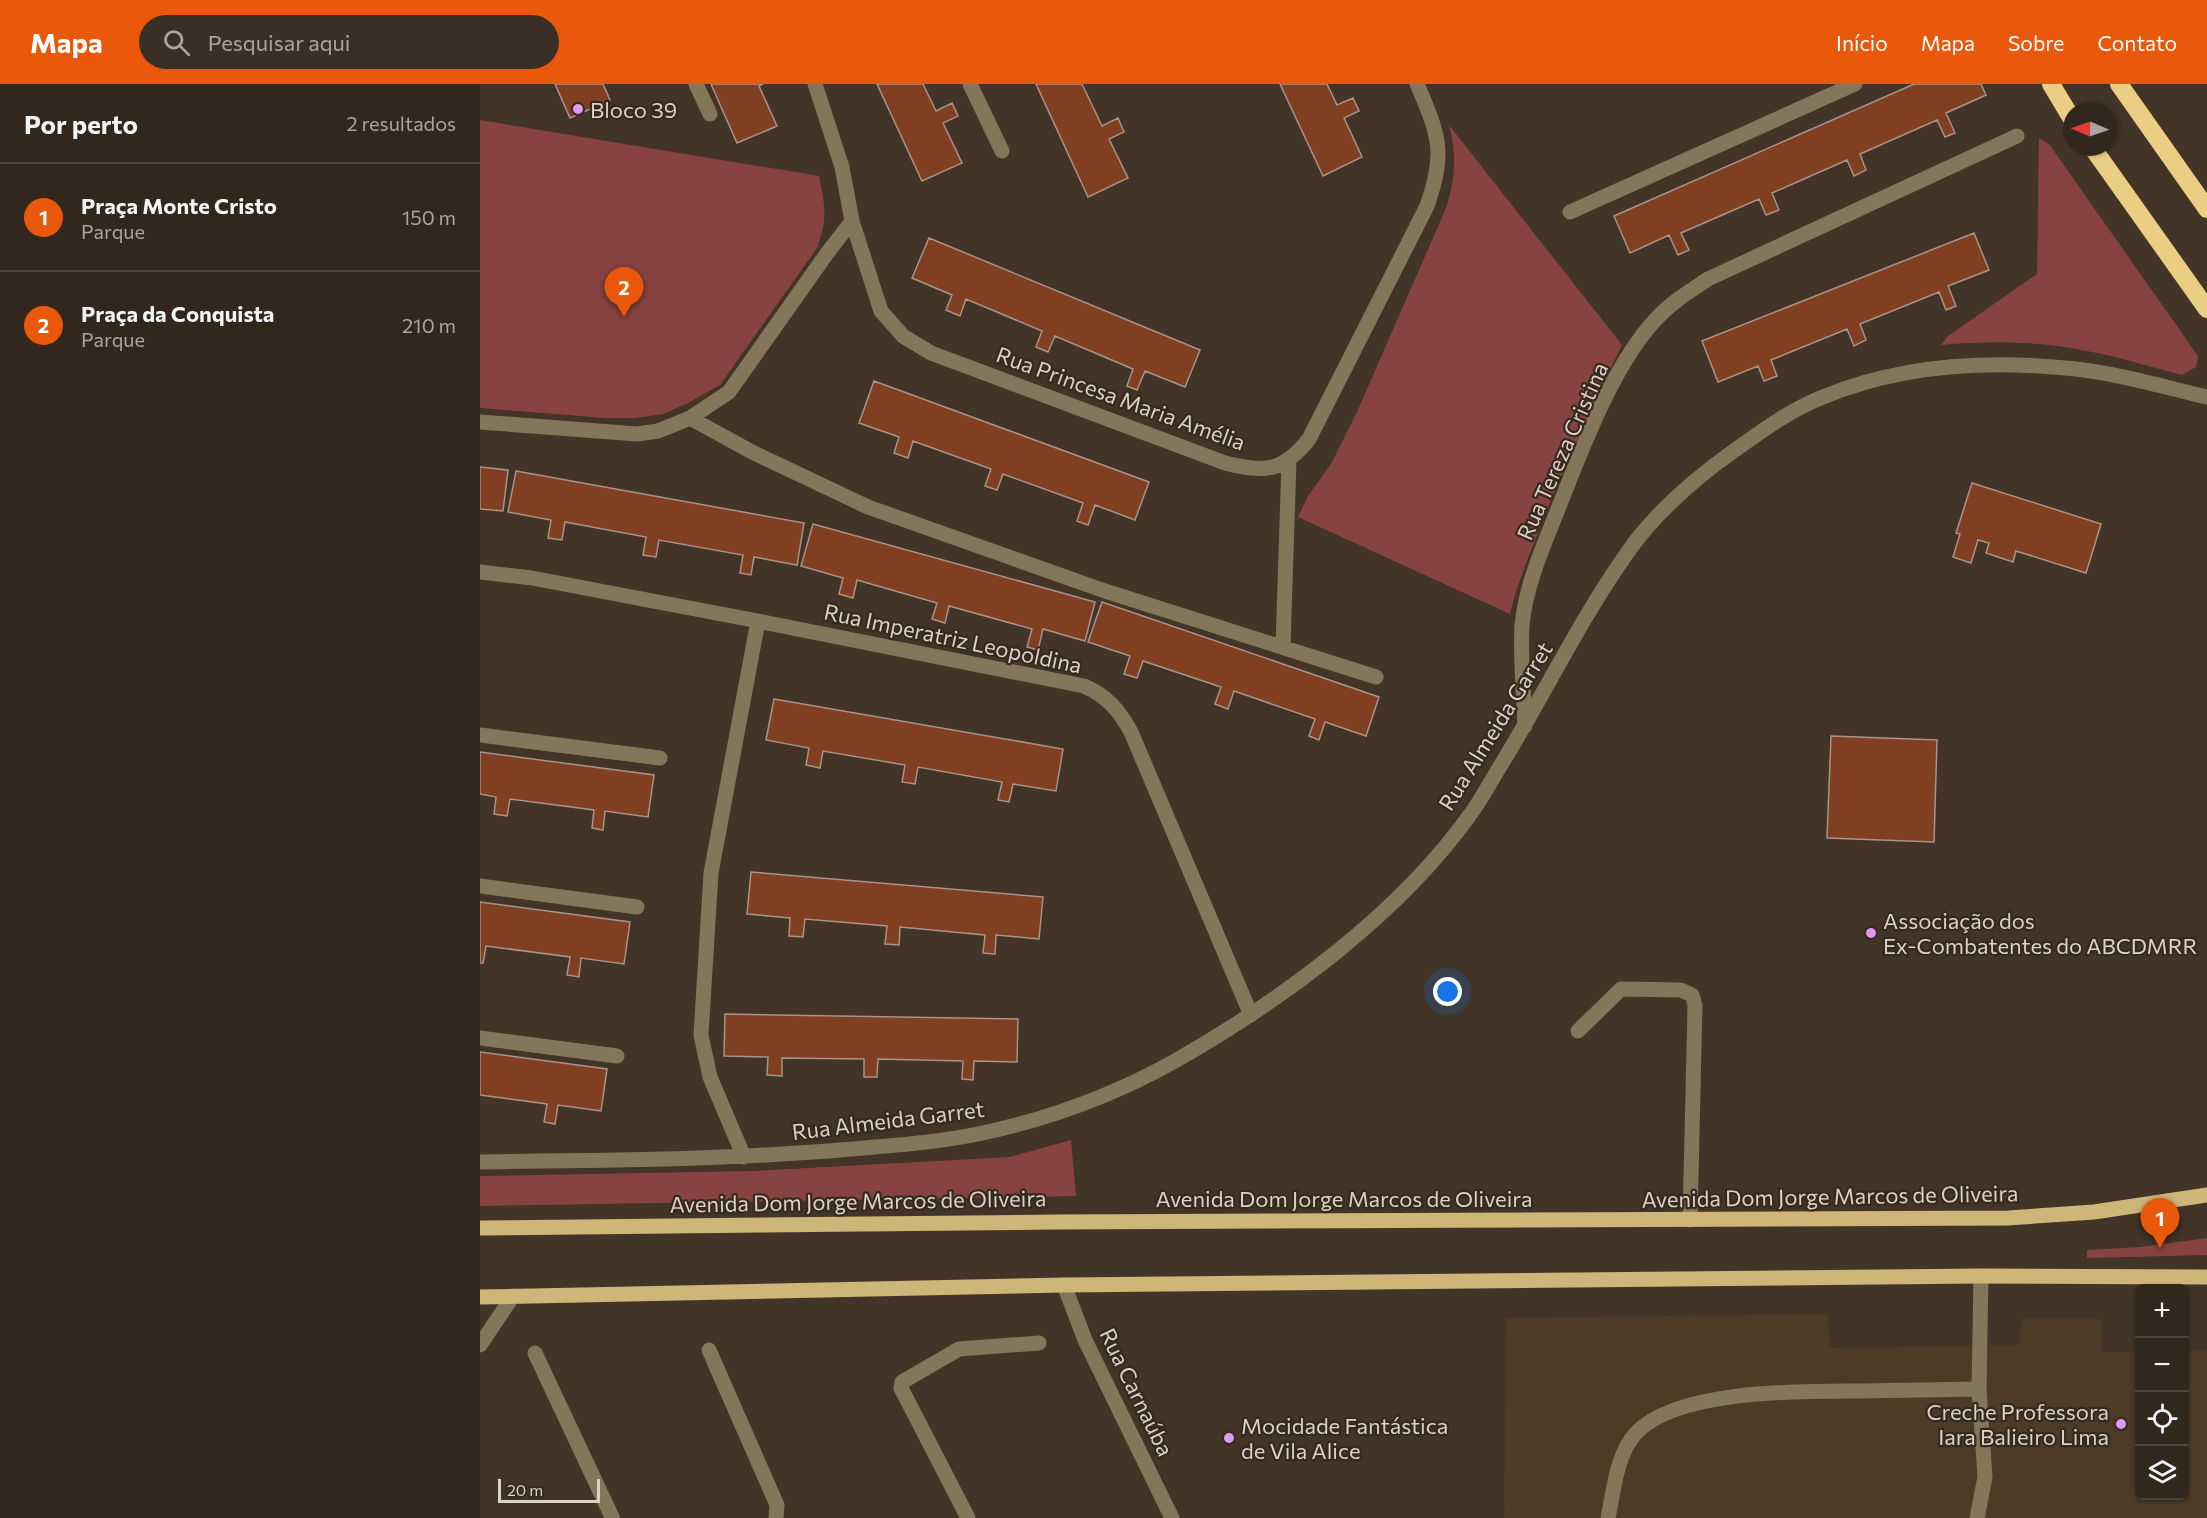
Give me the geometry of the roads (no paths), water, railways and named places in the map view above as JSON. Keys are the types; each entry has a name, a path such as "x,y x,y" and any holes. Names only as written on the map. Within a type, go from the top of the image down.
{"highway":[{"path":"2051,84 2063,104"},
{"path":"2119,84 2207,209"},
{"path":"2098,156 2207,309"}],"main road":[{"name":"Avenida Dom Jorge Marcos de Oliveira","path":"480,1228 1055,1222 2008,1218 2094,1212 2207,1195"},
{"path":"480,1297 1064,1285 1981,1276 2207,1277"}],"street":[{"path":"696,84 710,114"},
{"name":"Rua Princesa Maria Amélia","path":"815,84 842,167 852,221 881,311 903,336 931,353 1226,463 1266,469 1289,461"},
{"path":"970,84 1002,151"},
{"path":"1283,646 1289,461 1309,439 1427,206 1437,179 1439,162 1437,139 1431,115 1417,84"},
{"path":"1570,212 1855,84"},
{"name":"Rua Tereza Cristina","path":"1526,726 1522,627 1537,562 1590,432 1617,376 1637,343 1656,318 1678,299 1708,279 2017,136"},
{"path":"480,422 637,434 658,431 690,418 729,392 852,221"},
{"name":"Rua Almeida Garret","path":"480,1162 744,1157 930,1142 982,1133 1036,1119 1129,1084 1172,1063 1251,1015 1320,964 1392,904 1473,812 1526,726 1605,586 1636,539 1658,514 1719,461 1769,426 1819,398 1863,382 1902,373 1996,365 2078,369 2207,397"},
{"path":"690,418 752,452 868,507 1106,591 1376,677"},
{"name":"Rua Imperatriz Leopoldina","path":"480,572 532,578 758,621 1084,686 1098,692 1112,703 1131,732 1251,1015"},
{"path":"744,1157 710,1077 700,1035 711,873 758,621"},
{"path":"480,735 660,758"},
{"path":"480,886 636,907"},
{"path":"1578,1031 1621,989 1681,990 1692,995 1695,1005 1690,1220"},
{"path":"480,1038 617,1056"},
{"path":"1977,1518 1985,1477 1979,1389 1981,1276"},
{"name":"Rua Carnaúba","path":"1064,1285 1085,1340 1172,1518"},
{"path":"480,1345 513,1296"},
{"path":"968,1518 901,1389 902,1382 959,1349 1039,1343"},
{"path":"709,1350 777,1505 776,1518"},
{"path":"535,1353 610,1518 617,1518"},
{"path":"1608,1518 1619,1465 1630,1440 1658,1416 1686,1407 1742,1395 1787,1392 1979,1389"}],"place":[{"name":"Bloco 39","path":"578,109"},
{"name":"Praça da Conquista","path":"624,317"},
{"name":"Associação dos Ex-Combatentes do ABCDMRR","path":"1871,933"},
{"name":"Praça Monte Cristo","path":"2160,1248"},
{"name":"Creche Professora Iara Balieiro Lima","path":"2121,1424"},
{"name":"Mocidade Fantástica de Vila Alice","path":"1229,1438"}]}
